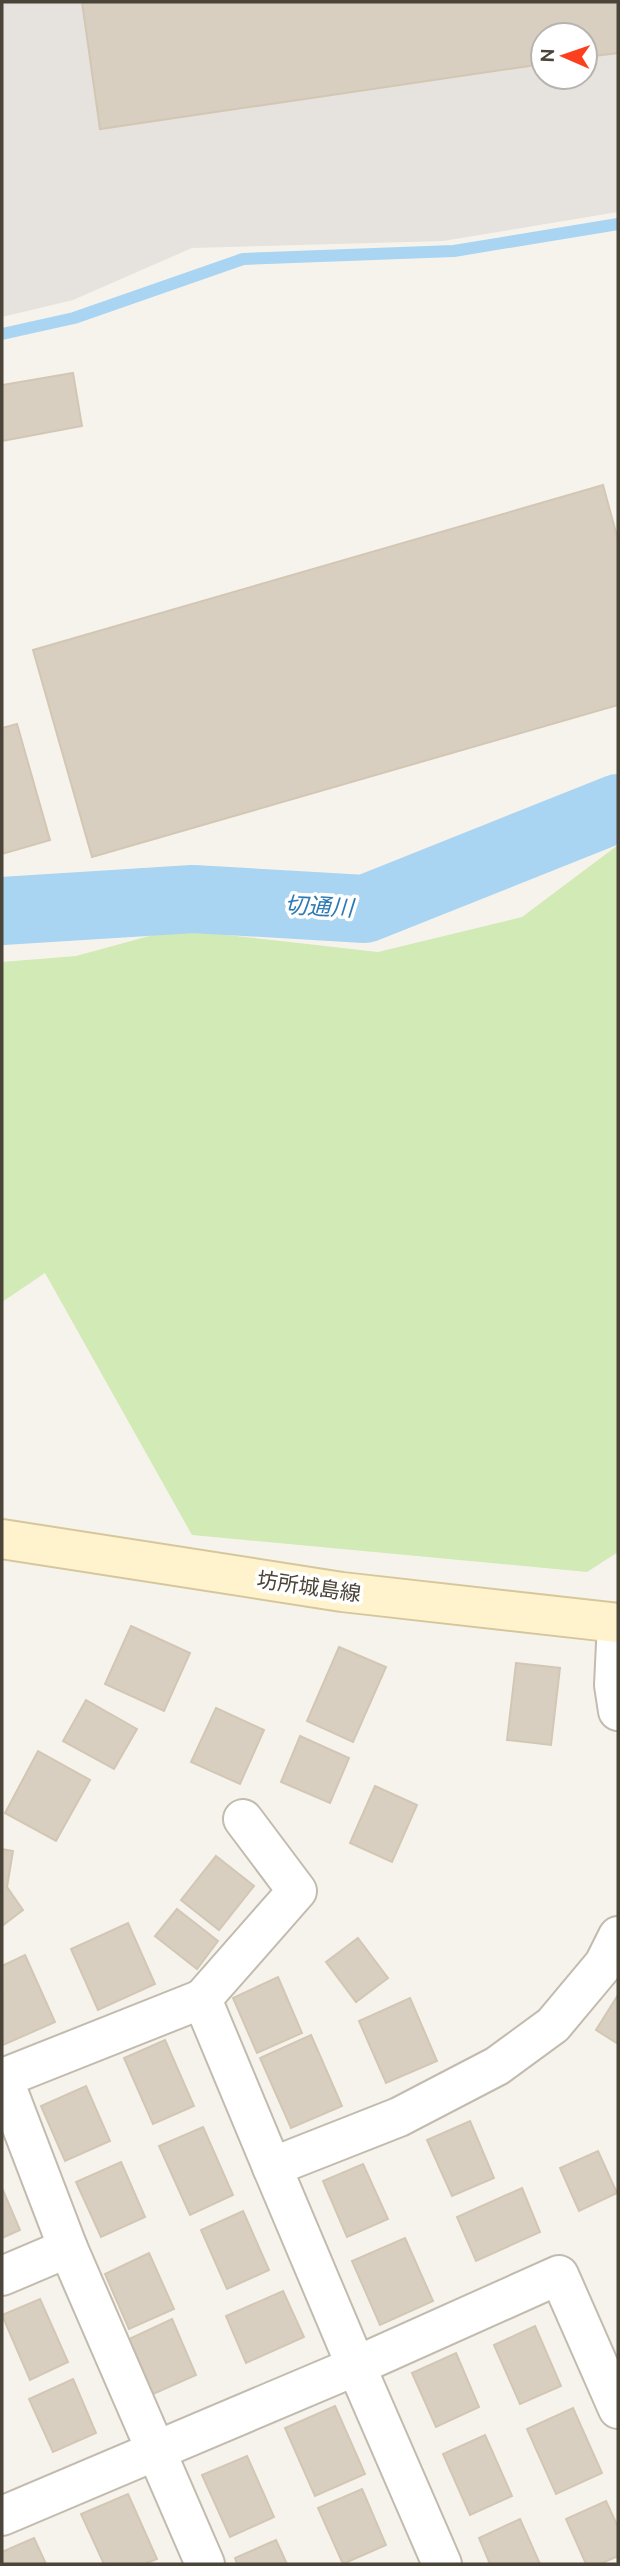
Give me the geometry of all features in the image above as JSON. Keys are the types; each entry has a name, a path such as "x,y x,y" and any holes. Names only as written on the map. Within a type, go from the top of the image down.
{"main road":[{"name":"坊所城島線","path":"2,1539 342,1592 617,1623"}],"street":[{"path":"617,1623 614,1685 618,1711"},
{"path":"205,2564 68,2248 3,2078 202,1999 297,1892 243,1819"},
{"path":"272,2167 399,2117 497,2066 554,2025 604,1964 618,1936"},
{"path":"202,1999 442,2564"},
{"path":"2,2276 68,2248"},
{"path":"2,2516 559,2275 618,2409"}],"shaded area":[{"path":"2,2 618,2 618,212 443,241 192,248 73,300 2,317"}],"green space":[{"path":"618,845 618,1552 587,1572 192,1535 45,1273 2,1302 2,962 76,956 175,929 378,952 522,917"}],"building":[{"path":"82,2 618,2 618,53 599,55 599,21 529,21 529,66 100,129"},
{"path":"73,373 82,426 2,441 2,385"},
{"path":"603,485 618,540 618,705 92,857 33,650"},
{"path":"17,724 50,840 2,854 2,728"},
{"path":"131,1626 190,1653 164,1711 105,1684"},
{"path":"339,1647 386,1667 353,1742 307,1721"},
{"path":"516,1663 560,1668 551,1745 507,1740"},
{"path":"86,1700 137,1729 114,1769 63,1741"},
{"path":"216,1708 264,1730 240,1784 191,1762"},
{"path":"300,1736 349,1758 330,1803 281,1782"},
{"path":"38,1751 90,1780 56,1841 5,1813"},
{"path":"375,1786 417,1805 392,1862 350,1843"},
{"path":"2,1849 13,1851 7,1887 23,1910 2,1926"},
{"path":"216,1856 254,1886 219,1930 181,1900"},
{"path":"177,1909 218,1941 197,1969 155,1936"},
{"path":"128,1923 155,1984 98,2010 71,1949"},
{"path":"358,1938 388,1978 356,2002 326,1962"},
{"path":"25,1955 55,2022 3,2045 2,1966"},
{"path":"278,1977 302,2033 257,2053 233,1998"},
{"path":"618,1995 618,2044 596,2030"},
{"path":"410,1998 437,2061 386,2083 359,2021"},
{"path":"311,2035 342,2106 291,2128 260,2058"},
{"path":"165,2040 194,2106 153,2124 124,2058"},
{"path":"86,2086 110,2141 65,2161 41,2106"},
{"path":"470,2121 494,2178 452,2196 427,2140"},
{"path":"203,2127 233,2195 190,2215 159,2146"},
{"path":"598,2151 617,2193 579,2211 560,2168"},
{"path":"121,2162 145,2217 101,2237 76,2182"},
{"path":"363,2164 388,2219 347,2237 323,2181"},
{"path":"2,2188 20,2230 2,2238"},
{"path":"522,2188 540,2232 476,2261 457,2217"},
{"path":"243,2211 269,2270 227,2289 201,2230"},
{"path":"405,2238 433,2301 380,2325 352,2261"},
{"path":"149,2253 174,2309 129,2329 105,2274"},
{"path":"283,2291 304,2337 246,2363 226,2316"},
{"path":"40,2299 68,2362 30,2380 2,2315"},
{"path":"172,2319 196,2375 151,2395 127,2340"},
{"path":"535,2326 561,2386 520,2404 494,2345"},
{"path":"456,2353 479,2407 436,2427 412,2373"},
{"path":"73,2379 96,2433 53,2452 29,2399"},
{"path":"335,2406 365,2474 315,2496 285,2428"},
{"path":"573,2408 602,2473 556,2494 527,2429"},
{"path":"485,2435 512,2496 470,2515 443,2454"},
{"path":"247,2456 274,2517 230,2537 202,2475"},
{"path":"362,2489 386,2545 343,2564 318,2508"},
{"path":"128,2494 157,2559 144,2564 104,2564 81,2514"},
{"path":"606,2501 618,2527 618,2556 600,2564 586,2564 566,2519"},
{"path":"520,2519 540,2564 490,2564 479,2538"},
{"path":"34,2538 46,2564 2,2564 2,2552"},
{"path":"276,2540 287,2564 237,2564 235,2558"}],"waterway":[{"path":"2,334 74,318 243,259 454,251 618,224"},
{"name":"切通川","path":"2,911 193,899 365,909 618,808"}]}
